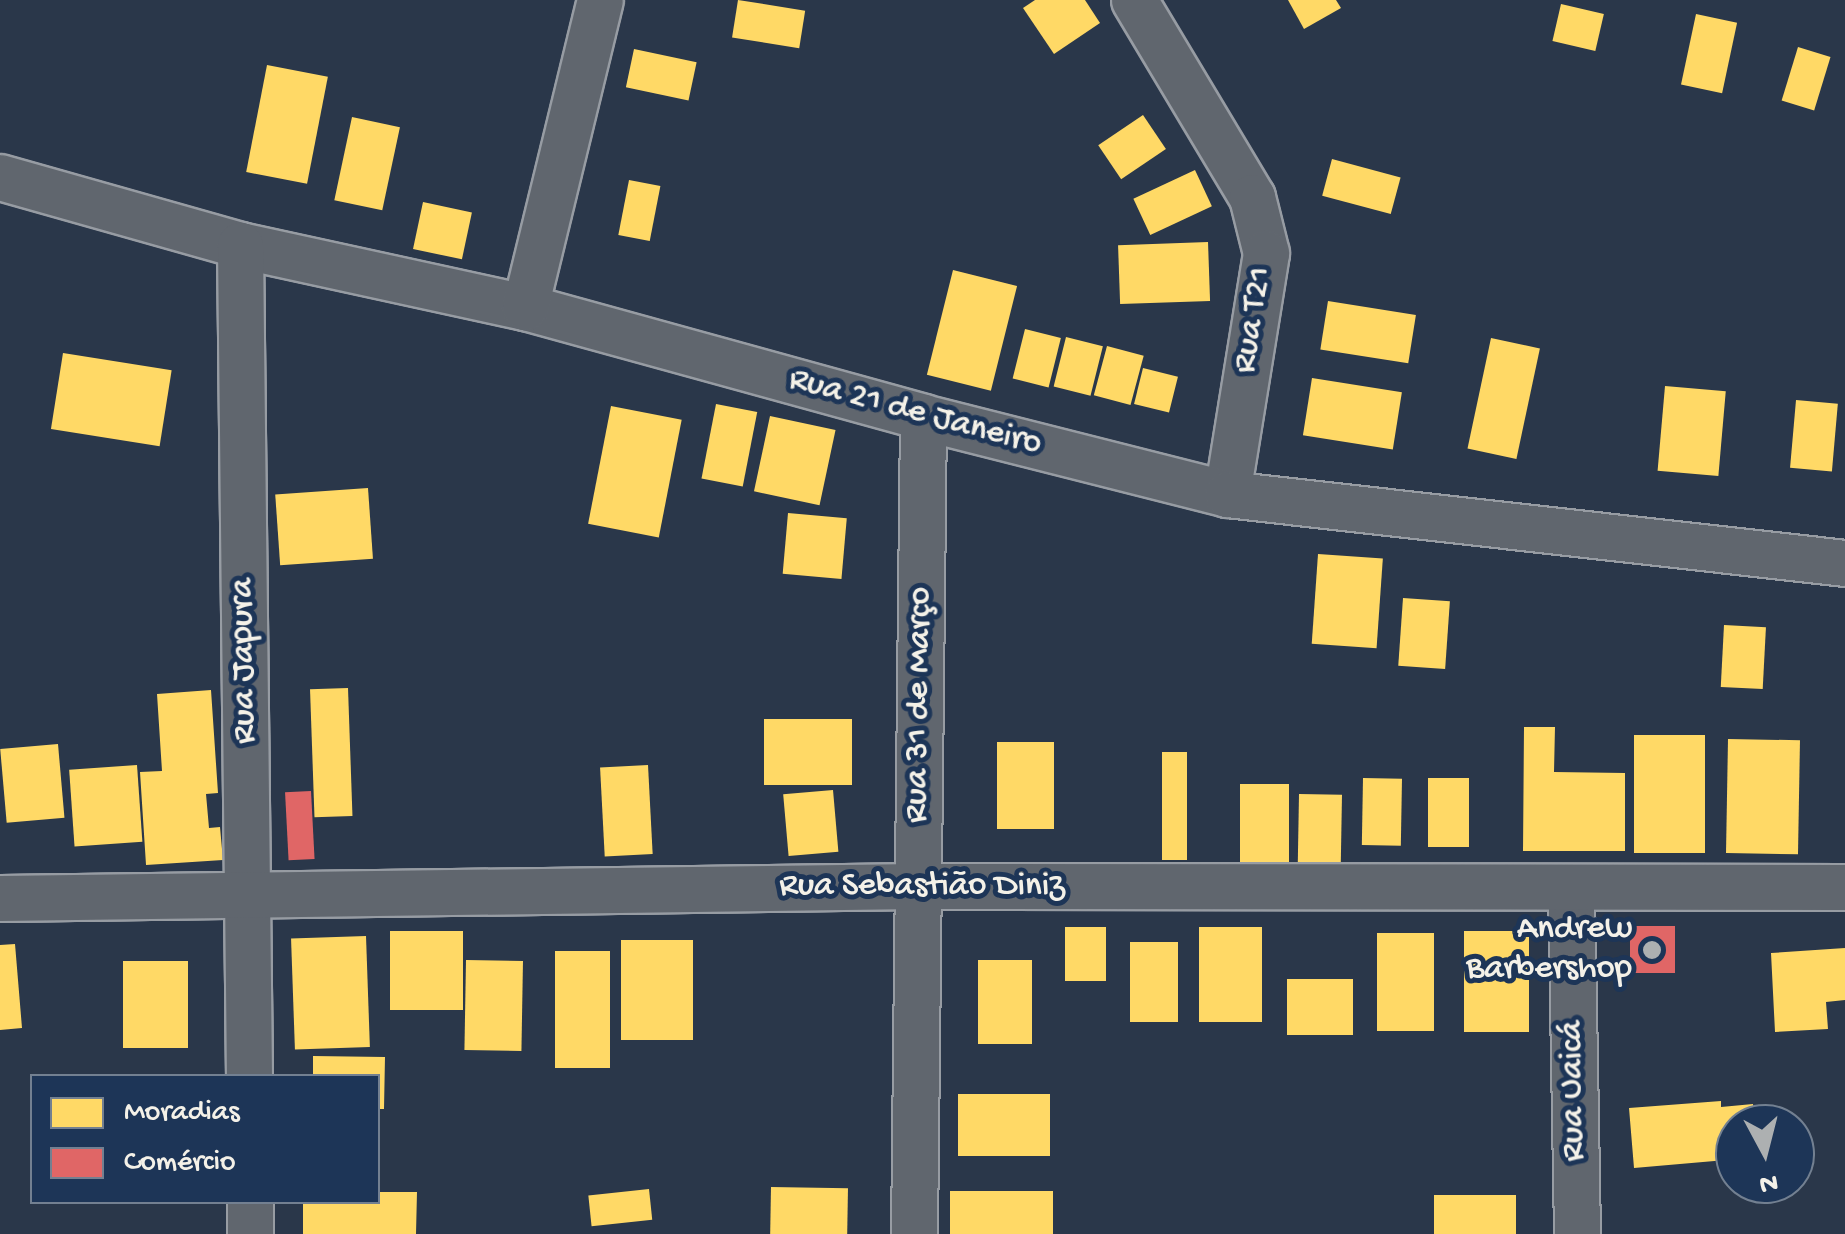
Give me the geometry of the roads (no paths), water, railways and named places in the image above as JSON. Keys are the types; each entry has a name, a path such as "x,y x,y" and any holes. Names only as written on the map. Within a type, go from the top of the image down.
{"street":[{"path":"525,307 600,0"},
{"name":"Rua T21","path":"1134,0 1252,197 1266,253 1227,494"},
{"name":"Rua 21 de Janeiro","path":"0,177 240,245 525,307 1227,494 1845,563"},
{"name":"Rua Japura","path":"240,245 249,1074"},
{"name":"Rua 31 de Março","path":"914,1234 924,416"},
{"name":"Rua Sebastião Diniz","path":"0,898 918,886 1845,886"},
{"name":"Rua Uaicá","path":"1571,889 1577,1234"},
{"path":"250,1204 250,1234"}],"place":[{"name":"Andrew Barbershop","path":"1652,950"}]}
